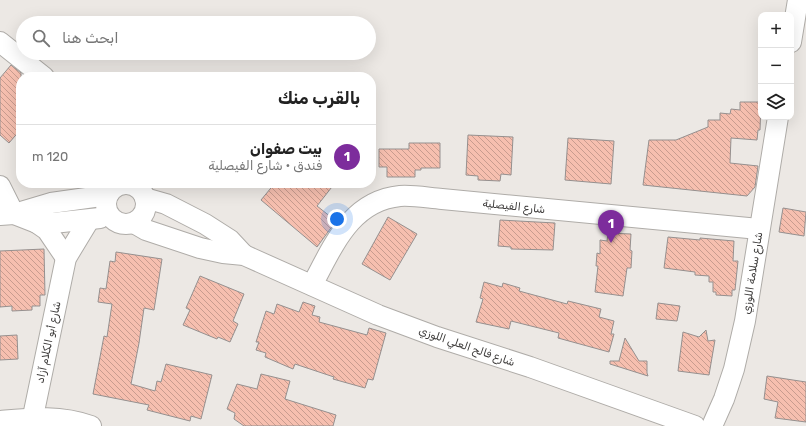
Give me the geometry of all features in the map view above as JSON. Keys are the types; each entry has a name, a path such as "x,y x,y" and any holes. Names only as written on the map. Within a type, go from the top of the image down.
{"street":[{"path":"794,24 798,0"},
{"path":"0,42 16,55"},
{"path":"23,60 38,72"},
{"name":"شارع سلامة اللوزي","path":"712,426 724,399 734,369 745,321 777,120"},
{"path":"0,186 7,215"},
{"path":"7,215 51,203 111,190 106,208 111,216 120,223 134,223 141,218 145,212 146,204 144,191"},
{"name":"شارع فالح العلي اللوزي","path":"144,191 205,224 230,240 244,255"},
{"name":"شارع الفيصلية","path":"312,285 343,231 352,220 368,206 386,199 401,196 759,229"},
{"path":"7,215 37,223 89,220 111,216"},
{"name":"شارع أبو الكلام آزاد","path":"32,422 66,258 89,220"},
{"path":"37,223 47,230 66,258"},
{"name":"شارع فالح العلي اللوزي","path":"134,223 146,230 200,248 222,253 244,255 378,315 437,337 538,370 695,426"},
{"path":"0,421 32,422 58,418 73,420 91,426"}],"building":[{"path":"11,65 20,72 16,72 16,135 9,143 0,135 0,78"},
{"path":"740,102 758,102 758,120 760,120 760,130 758,130 757,140 731,138 730,163 758,166 755,187 747,196 643,185 649,140 676,140 708,127 708,120 720,120 720,113 730,114 731,109 740,110"},
{"path":"468,135 513,137 511,175 501,174 500,181 478,180 478,176 466,175"},
{"path":"568,138 614,141 611,184 565,180"},
{"path":"409,143 440,143 440,168 421,168 421,170 415,170 415,177 387,177 387,167 379,167 379,149 409,149"},
{"path":"271,188 331,188 317,206 336,221 317,247 261,200"},
{"path":"783,208 806,212 804,236 779,232"},
{"path":"388,217 417,234 390,280 362,264"},
{"path":"500,220 555,223 553,250 511,249 511,247 498,246"},
{"path":"608,233 631,234 631,268 627,268 623,296 595,292 598,266 596,266 597,253 600,254 600,240 607,241"},
{"path":"668,237 734,241 733,261 738,261 735,290 732,290 732,296 716,295 716,292 713,292 713,282 709,282 709,276 695,275 695,272 664,268"},
{"path":"44,249 45,295 40,295 40,306 32,306 32,310 12,311 12,306 0,307 0,251"},
{"path":"116,252 162,259 154,310 144,308 131,384 155,391 157,381 161,382 166,364 212,375 201,419 191,416 190,421 147,410 149,405 93,394 104,336 107,337 112,304 98,302 100,288 106,289 110,261 115,262"},
{"path":"200,276 244,294 233,321 238,324 230,342 218,337 217,339 183,325 190,310 186,308"},
{"path":"484,282 502,287 503,283 520,288 519,291 567,304 568,301 601,309 599,317 614,321 611,334 614,334 609,352 558,338 559,333 511,321 509,329 476,322 483,299 480,298"},
{"path":"303,302 315,306 312,315 320,317 319,322 367,335 369,328 386,333 373,380 368,379 365,388 333,379 334,377 295,364 293,369 265,357 266,353 256,350 259,342 256,342 266,311 274,314 277,304 299,312"},
{"path":"658,303 680,306 677,321 656,319"},
{"path":"706,330 708,341 715,340 709,375 678,371 683,332 699,337"},
{"path":"17,335 18,359 0,360 0,336"},
{"path":"625,338 639,361 647,361 648,376 610,364 610,361 619,361"},
{"path":"261,374 290,381 285,399 336,415 333,426 244,426 234,419 235,413 227,409 237,384 257,389"},
{"path":"767,376 806,382 806,422 775,418 778,402 764,399"}],"place":[{"name":"بيت صفوان","path":"611,243"}]}
